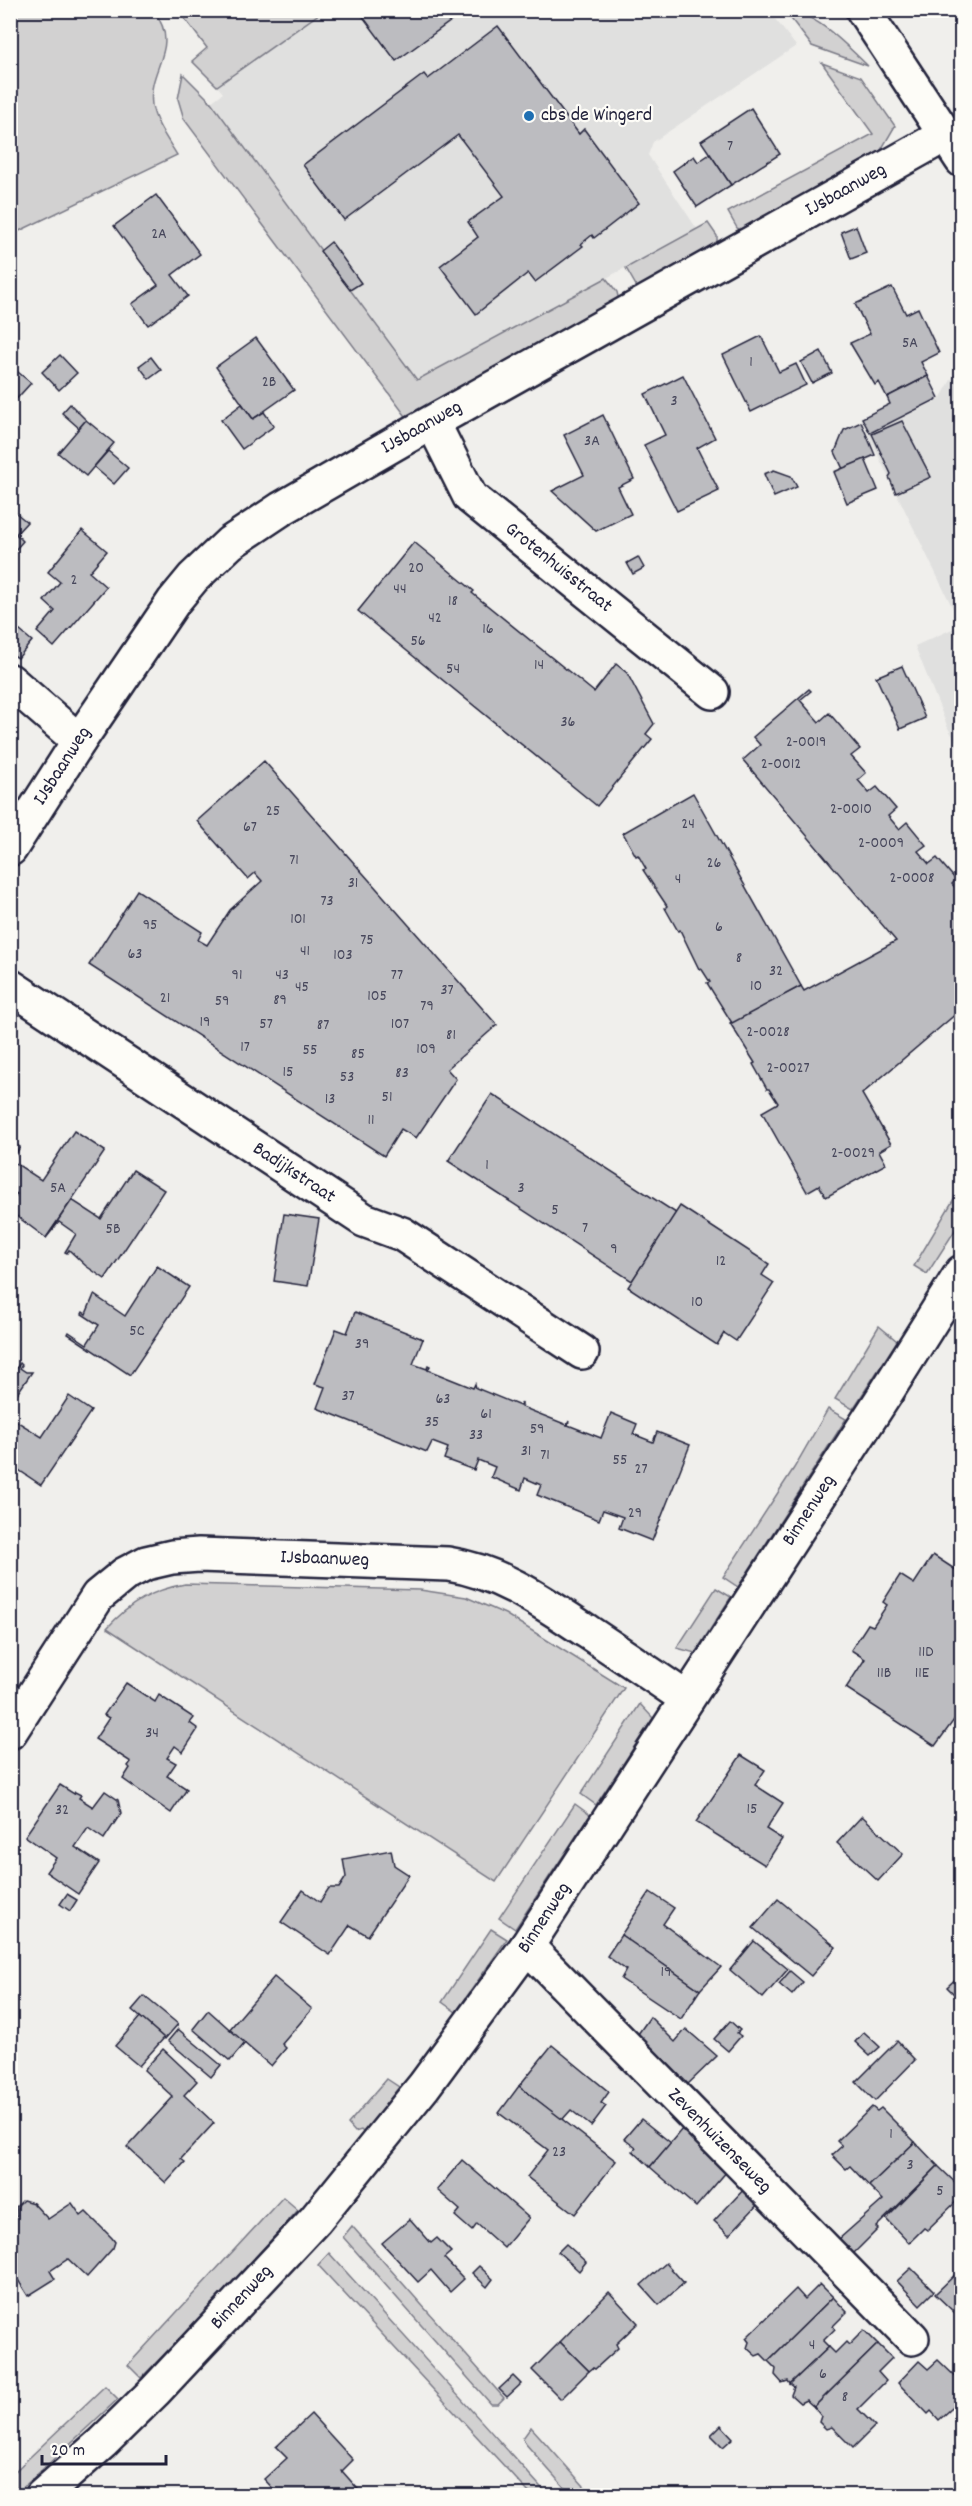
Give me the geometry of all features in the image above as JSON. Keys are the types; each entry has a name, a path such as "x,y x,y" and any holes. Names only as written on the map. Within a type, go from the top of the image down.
{"street":[{"path":"852,10 871,24 953,147"},
{"name":"IJsbaanweg","path":"10,849 79,741 174,601 213,558 254,526 433,423 953,147"},
{"name":"Grotenhuisstraat","path":"433,423 470,497 712,692"},
{"path":"10,681 79,741"},
{"name":"Badijkstraat","path":"10,986 364,1220 402,1234 582,1352"},
{"name":"Binnenweg","path":"42,2496 102,2444 155,2391 315,2220 424,2086 527,1946 962,1272"},
{"name":"IJsbaanweg","path":"10,1732 98,1596 125,1574 146,1563 172,1557 199,1555 448,1564 472,1568 495,1576 552,1608 687,1699"},
{"name":"Zevenhuizenseweg","path":"527,1946 912,2338"}],"shaded area":[{"path":"11,10 154,11 162,24 165,36 162,58 154,80 152,105 159,125 177,155 11,235"},
{"path":"462,10 464,13 469,10 769,11 796,46 653,142 648,155 697,229 418,380 211,102 223,93 217,86 323,11"},
{"path":"179,11 323,11 217,86 192,61 207,48"},
{"path":"785,11 796,12 819,23 868,66 812,46"},
{"path":"822,63 861,77 895,126 877,157 743,231 737,228 728,212 873,134"},
{"path":"183,74 211,102 417,380 606,278 617,292 619,301 408,419 184,119 178,99"},
{"path":"708,223 717,236 717,245 638,289 626,268"},
{"path":"961,371 961,625 868,435 940,399 955,373"},
{"path":"961,625 961,750 948,728 915,646"},
{"path":"961,1187 961,1221 927,1274 914,1266"},
{"path":"879,1326 897,1341 853,1409 835,1399"},
{"path":"828,1409 846,1419 738,1587 723,1577 794,1468"},
{"path":"185,1584 420,1590 466,1597 505,1614 624,1688 496,1882 107,1628 124,1611 142,1599 162,1590"},
{"path":"716,1588 731,1597 695,1653 677,1648"},
{"path":"640,1704 653,1718 596,1805 581,1794"},
{"path":"575,1804 590,1815 515,1929 499,1918"},
{"path":"491,1929 507,1939 456,2012 442,2002"},
{"path":"387,2079 399,2087 364,2133 361,2130 355,2132 348,2124"},
{"path":"283,2197 298,2210 221,2296 141,2378 128,2365"},
{"path":"352,2226 504,2398 498,2404 491,2404 343,2237"},
{"path":"329,2253 548,2495 531,2495 318,2265"},
{"path":"105,2386 118,2399 15,2495 11,2495 11,2475"},
{"path":"531,2427 592,2495 571,2495 525,2443 523,2438"}],"building":[{"path":"358,10 449,10 455,18 396,61"},
{"path":"498,26 579,134 584,129 639,203 594,238 592,235 581,244 583,246 535,282 528,273 476,314 440,266 478,237 468,222 504,196 458,135 344,220 303,165 424,74 428,79"},
{"path":"751,108 780,154 731,185 701,141"},
{"path":"710,154 731,185 697,207 673,171 694,156 698,162"},
{"path":"156,195 200,254 172,275 188,296 148,325 132,304 158,285 114,226"},
{"path":"856,226 866,253 851,259 841,232"},
{"path":"331,242 361,283 350,290 320,251"},
{"path":"892,287 906,314 918,308 939,353 921,362 928,376 887,397 879,382 875,385 850,343 870,334 855,304"},
{"path":"761,336 779,372 796,364 806,385 751,412 723,355"},
{"path":"256,338 294,390 253,419 216,367"},
{"path":"821,351 832,373 812,383 801,362"},
{"path":"60,355 77,373 59,390 42,372"},
{"path":"151,357 161,370 149,379 139,366"},
{"path":"12,367 31,383 10,406 10,369"},
{"path":"683,375 715,438 697,448 719,491 677,511 644,445 665,435 645,394"},
{"path":"928,376 939,398 870,433 862,418 890,404 887,397"},
{"path":"70,404 86,420 79,428 62,413"},
{"path":"242,404 253,419 264,412 274,426 242,449 221,420"},
{"path":"603,415 634,479 618,487 631,514 596,531 552,491 584,475 564,435"},
{"path":"86,420 114,443 86,476 58,453"},
{"path":"902,421 931,477 896,493 889,477 891,474 872,434"},
{"path":"861,422 875,455 843,469 835,452 844,430"},
{"path":"108,451 128,468 114,484 94,467"},
{"path":"865,459 878,490 847,503 834,472"},
{"path":"774,470 791,476 797,487 774,497 764,474"},
{"path":"10,508 27,522 16,534 23,541 10,556"},
{"path":"82,530 107,551 89,572 106,587 54,647 37,632 55,611 44,601 60,582 48,572"},
{"path":"414,542 474,591 472,593 594,692 616,664 627,673 654,724 646,734 652,739 597,806 358,611"},
{"path":"638,557 644,568 633,574 627,563"},
{"path":"13,625 32,641 18,658 10,653 10,628"},
{"path":"902,666 925,718 900,729 876,677"},
{"path":"809,689 811,691 800,700 819,722 829,713 860,749 851,756 866,773 858,780 869,793 877,787 896,809 888,816 899,829 907,822 926,845 918,851 929,864 937,858 956,880 952,884 962,895 962,1018 957,1013 862,1094 891,1144 879,1151 886,1164 826,1197 819,1185 807,1192 762,1112 778,1103 767,1089 753,1064 755,1063 730,1023 801,986 804,991 896,941 743,760 760,745 753,737"},
{"path":"264,761 497,1025 447,1069 456,1079 416,1138 401,1129 384,1156 89,965 137,890 202,932 198,940 207,945 230,910 262,881 255,873 248,879 197,821"},
{"path":"693,793 801,986 732,1023 707,983 710,982 701,968 699,969 680,930 678,931 665,908 667,906 643,870 646,869 638,855 636,856 623,833"},
{"path":"492,1094 676,1213 632,1281 448,1161"},
{"path":"74,1131 105,1151 46,1238 10,1211 10,1204 17,1194 10,1190 10,1161 20,1147 12,1161 41,1180"},
{"path":"10,1141 20,1147 10,1161"},
{"path":"133,1170 164,1190 105,1279 69,1250 65,1252 76,1234 59,1222 46,1238 72,1200 101,1219"},
{"path":"680,1206 769,1264 762,1275 774,1283 736,1341 724,1333 717,1345 628,1287"},
{"path":"284,1214 319,1219 308,1286 274,1281"},
{"path":"157,1266 189,1287 130,1375 68,1334 69,1332 87,1344 99,1325 82,1314 83,1312 86,1314 94,1295 125,1316"},
{"path":"355,1312 423,1339 413,1364 427,1369 428,1365 430,1366 428,1370 473,1388 475,1384 476,1388 520,1406 522,1402 522,1407 567,1425 569,1421 568,1425 601,1438 611,1413 637,1424 633,1434 653,1442 657,1432 690,1445 652,1541 619,1528 623,1517 603,1510 599,1520 537,1495 541,1485 525,1478 521,1490 491,1477 495,1467 478,1460 474,1470 444,1459 448,1448 432,1442 427,1452 317,1408 325,1387 315,1384 336,1329 347,1333"},
{"path":"20,1363 22,1365 20,1368 26,1372 32,1372 10,1404 10,1377"},
{"path":"69,1396 91,1411 41,1485 10,1464 10,1417 42,1437"},
{"path":"933,1555 962,1574 962,1709 935,1746 846,1688 865,1659 851,1650 868,1624 873,1626 887,1605 883,1602 900,1575 914,1584"},
{"path":"126,1683 155,1702 159,1695 194,1718 190,1723 198,1729 183,1752 175,1746 167,1758 176,1763 167,1776 187,1789 171,1813 123,1779 131,1762 95,1739 109,1718 104,1715"},
{"path":"741,1755 765,1770 755,1785 783,1803 766,1829 782,1839 765,1865 696,1822"},
{"path":"60,1785 74,1794 75,1792 81,1795 79,1798 93,1807 105,1791 118,1800 121,1813 104,1839 88,1828 75,1847 99,1863 78,1894 46,1872 56,1858 25,1836"},
{"path":"862,1816 903,1854 878,1881 837,1843"},
{"path":"391,1850 394,1865 409,1875 368,1936 350,1925 330,1955 281,1922 303,1890 320,1902 329,1888 339,1888 346,1877 343,1859"},
{"path":"650,1892 674,1908 663,1924 721,1967 700,1990 621,1935"},
{"path":"67,1894 77,1900 70,1911 60,1904"},
{"path":"778,1899 836,1947 811,1976 753,1928"},
{"path":"621,1935 700,1990 681,2019 621,1979 626,1970 607,1956"},
{"path":"754,1941 788,1969 763,1998 730,1970"},
{"path":"790,1971 803,1982 792,1995 779,1984"},
{"path":"962,1973 962,2002 947,1987"},
{"path":"274,1977 312,2009 282,2044 286,2048 271,2066 229,2030"},
{"path":"144,1996 178,2024 165,2039 132,2010"},
{"path":"208,2010 245,2043 230,2061 193,2029"},
{"path":"140,2017 164,2038 139,2066 115,2046"},
{"path":"650,2017 675,2042 686,2029 717,2056 687,2085 638,2034"},
{"path":"730,2021 740,2030 737,2033 741,2036 728,2051 714,2039"},
{"path":"178,2029 221,2065 211,2077 168,2041"},
{"path":"864,2032 880,2047 870,2056 855,2042"},
{"path":"897,2041 915,2060 875,2101 856,2082"},
{"path":"552,2045 609,2092 601,2103 606,2106 591,2126 571,2110 562,2120 519,2086"},
{"path":"163,2049 197,2081 184,2095 214,2123 181,2159 185,2162 166,2183 127,2147 173,2097 144,2070"},
{"path":"519,2086 616,2161 575,2214 527,2177 548,2150 499,2113"},
{"path":"872,2107 877,2111 881,2108 915,2142 869,2186 850,2166 846,2169 832,2155 842,2146 837,2141"},
{"path":"641,2119 671,2143 650,2167 633,2151 636,2148 624,2139"},
{"path":"682,2129 728,2170 696,2207 650,2167"},
{"path":"915,2142 938,2166 876,2227 878,2229 853,2254 839,2239 883,2200 869,2186"},
{"path":"462,2160 529,2218 504,2248 477,2224 472,2231 455,2216 460,2210 437,2190"},
{"path":"938,2166 962,2189 962,2196 927,2230 924,2228 909,2243 886,2219"},
{"path":"747,2186 762,2200 729,2235 714,2221"},
{"path":"23,2200 33,2203 48,2219 72,2203 81,2216 86,2212 112,2238 115,2242 113,2248 87,2277 68,2259 50,2271 55,2279 28,2296 10,2267 10,2220 17,2216 16,2207"},
{"path":"410,2219 431,2243 437,2238 451,2252 444,2258 464,2279 450,2292 431,2270 418,2282 382,2243"},
{"path":"566,2244 586,2262 579,2271 558,2252"},
{"path":"666,2263 684,2283 659,2305 641,2285"},
{"path":"479,2266 493,2279 487,2287 472,2273"},
{"path":"911,2268 934,2291 920,2305 897,2281"},
{"path":"962,2268 962,2308 956,2314 935,2294"},
{"path":"820,2284 833,2297 768,2361 761,2354 756,2356 747,2348 749,2342 746,2338 796,2289 805,2299"},
{"path":"609,2292 638,2323 616,2344 618,2348 595,2369 589,2371 560,2342"},
{"path":"833,2297 847,2312 833,2326 835,2329 823,2341 829,2347 790,2384 788,2381 782,2383 775,2375 776,2369 768,2361"},
{"path":"864,2330 878,2344 814,2407 806,2400 800,2403 791,2395 794,2387 790,2384 829,2347 835,2353 846,2342 849,2345"},
{"path":"560,2342 589,2371 561,2399 532,2370"},
{"path":"878,2344 892,2358 878,2372 886,2381 858,2409 875,2426 853,2448 832,2427 826,2429 819,2422 821,2416 814,2407"},
{"path":"938,2360 962,2383 962,2399 939,2420 931,2411 928,2414 898,2383 919,2361 928,2369"},
{"path":"513,2376 521,2384 507,2397 499,2389"},
{"path":"311,2414 353,2460 342,2471 364,2496 280,2496 264,2479 287,2458 276,2447"},
{"path":"721,2425 733,2438 723,2447 711,2435"}],"place":[{"name":"cbs de Wingerd","path":"529,116"}]}
